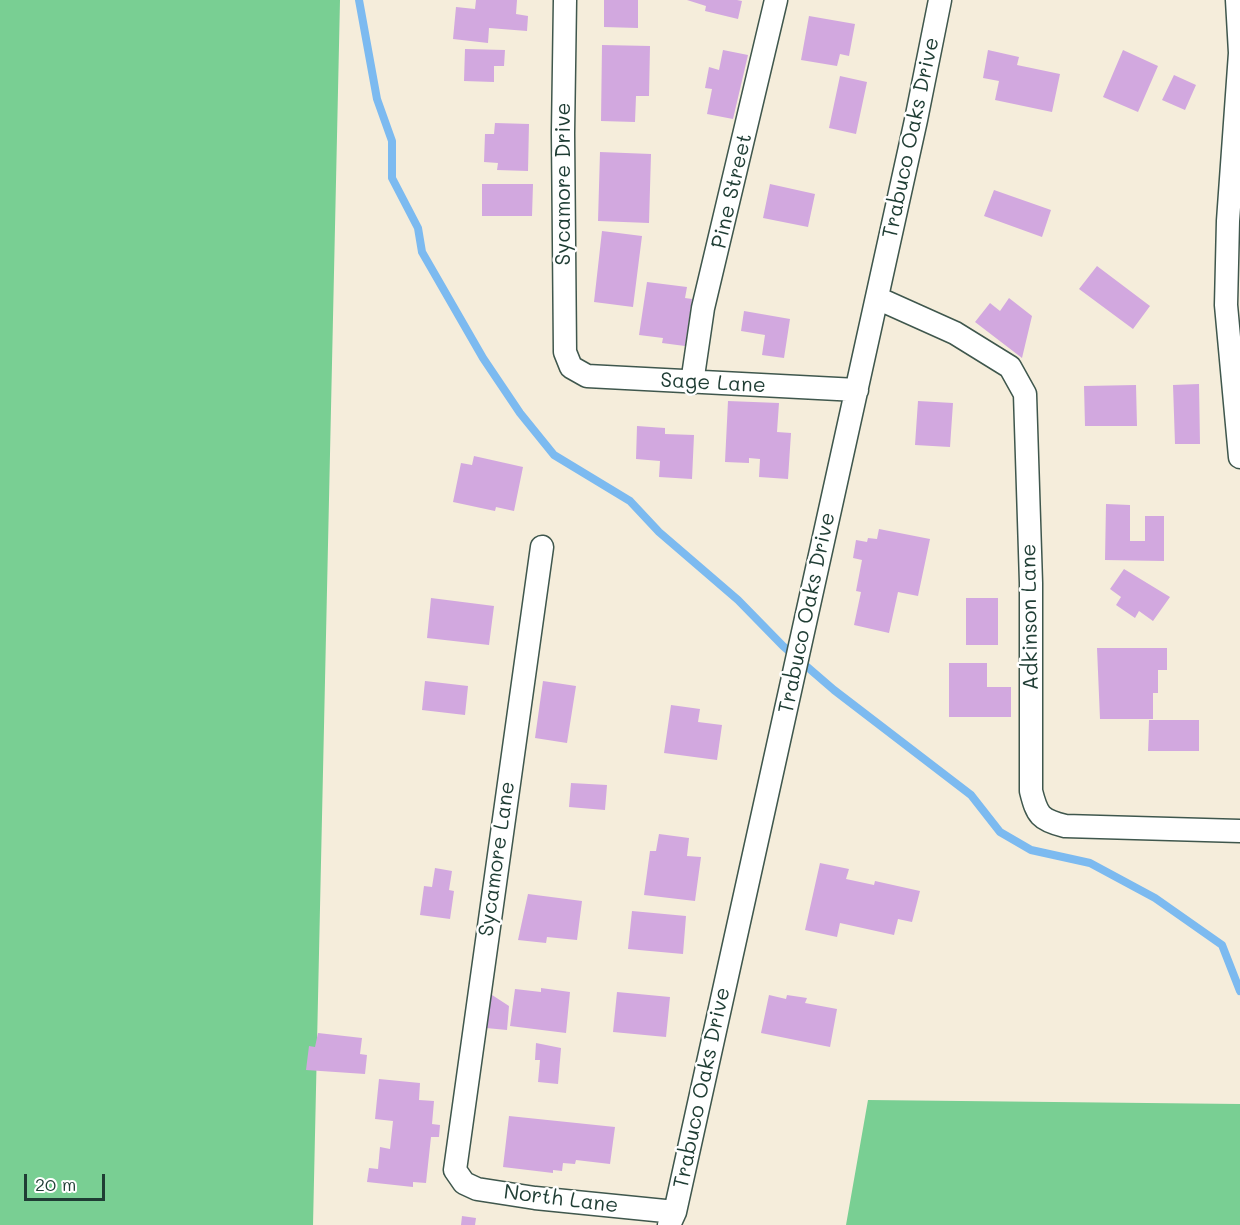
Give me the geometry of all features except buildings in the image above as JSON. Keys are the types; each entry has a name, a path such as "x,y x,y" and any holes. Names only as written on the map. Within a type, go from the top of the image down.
{"street":[{"name":"Sycamore Drive","path":"565,0 562,133 565,352 571,367"},
{"name":"Pine Street","path":"692,383 703,308 776,0"},
{"name":"Trabuco Oaks Drive","path":"672,1219 857,390 940,0"},
{"path":"1237,0 1240,53 1228,221 1226,305 1240,457"},
{"name":"Adkinson Lane","path":"877,298 955,333 1010,367 1025,394 1031,583 1031,791 1036,810 1047,822 1065,826 1240,831"},
{"name":"Sage Lane","path":"571,367 587,376 857,390"},
{"name":"Sycamore Lane","path":"455,1170 542,548"},
{"name":"North Lane","path":"455,1170 464,1183 477,1189 672,1219"}],"green space":[{"path":"0,0 340,0 313,1225 0,1225"},
{"path":"868,1100 1240,1104 1240,1225 846,1225"}],"waterway":[{"path":"359,0 377,99 392,141 392,178 418,228 422,252 483,358 520,413 554,455 630,501 659,532 738,600 783,646 834,690 971,795 1000,832 1031,850 1090,863 1155,898 1222,945 1240,991"}]}
